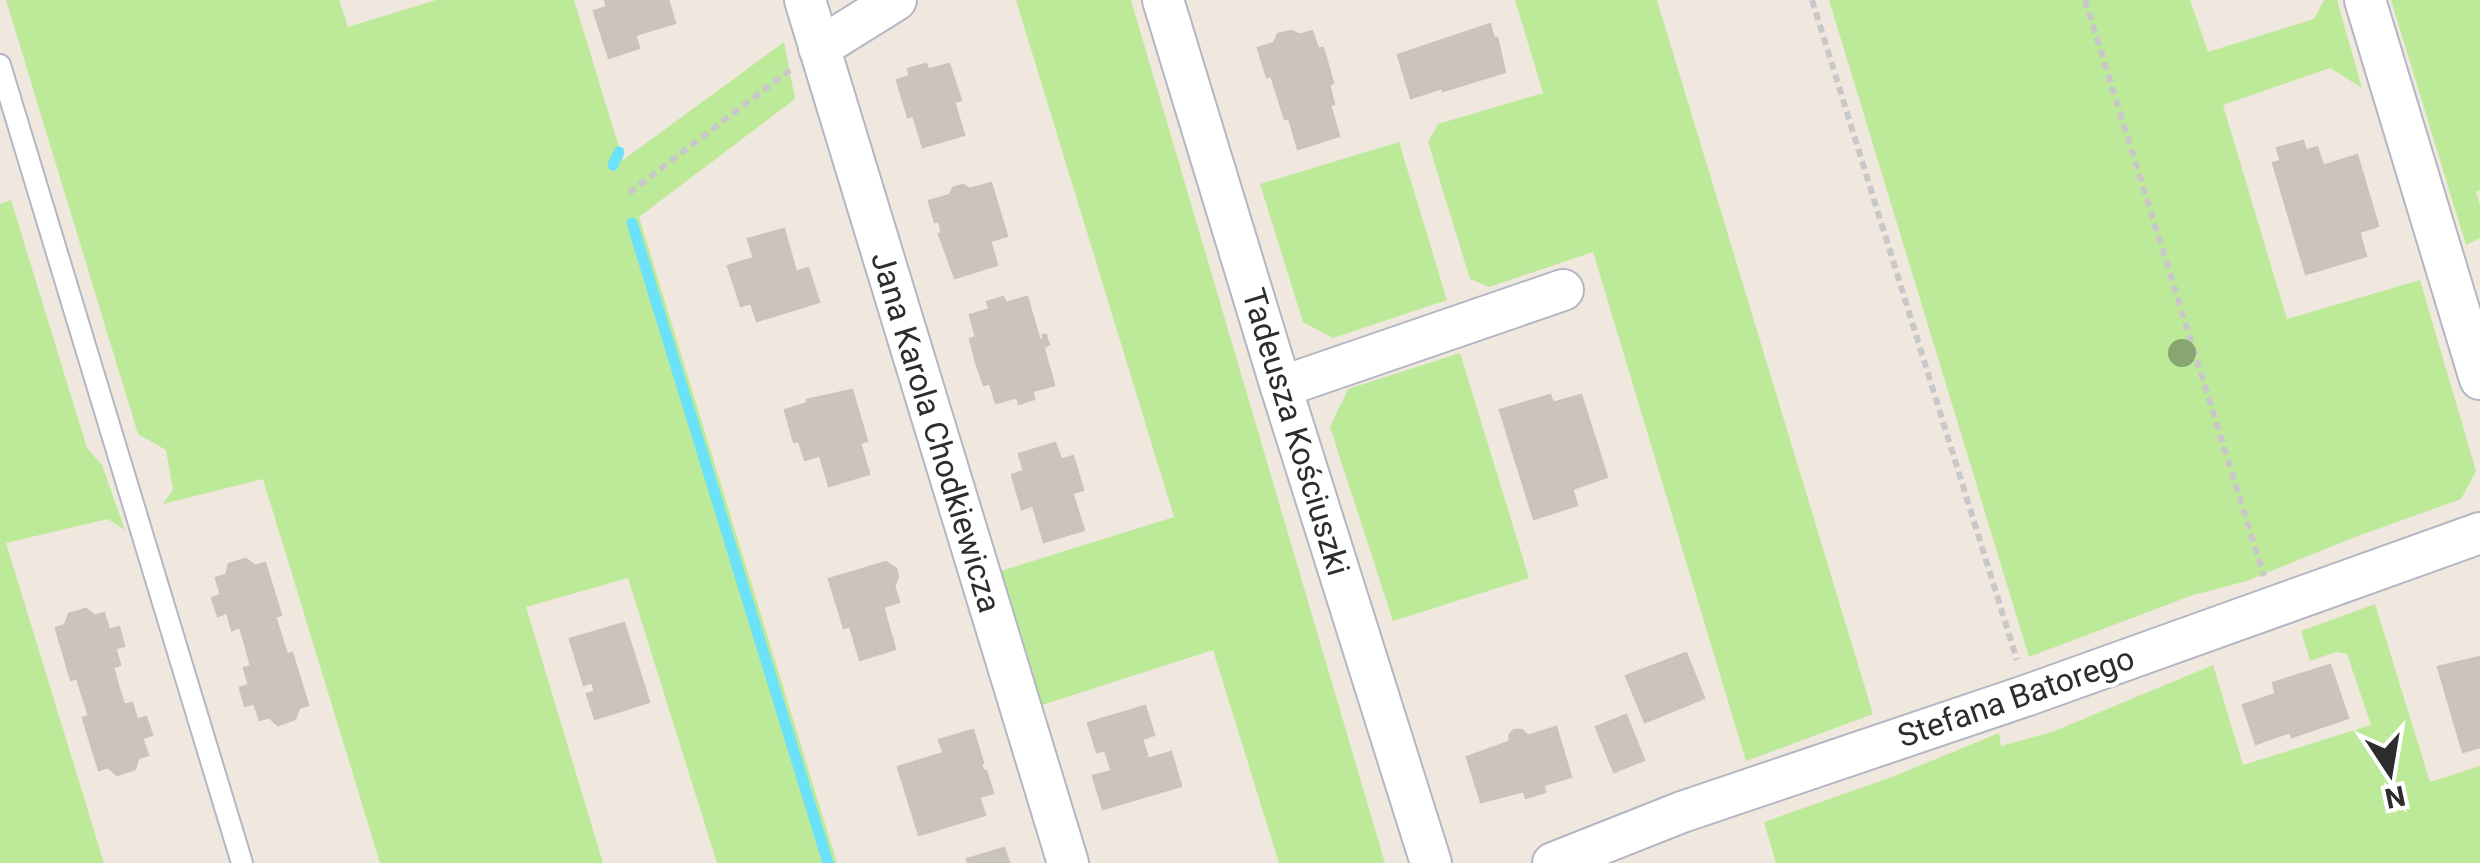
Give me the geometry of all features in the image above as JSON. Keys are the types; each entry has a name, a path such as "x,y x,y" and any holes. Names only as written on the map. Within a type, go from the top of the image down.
{"street":[{"name":"Jana Karola Chodkiewicza","path":"805,0 1068,863"},
{"path":"818,48 896,0"},
{"name":"Tadeusza Kościuszki","path":"1164,0 1431,863"},
{"path":"2365,0 2480,378"},
{"path":"1281,387 1564,290"},
{"name":"Stefana Batorego","path":"1553,863 1682,812 2028,694 2480,532"}],"lane":[{"path":"0,65 242,863"}],"path":[{"path":"1812,0 2028,694"},
{"path":"2085,0 2273,605"},
{"path":"629,193 818,48"}],"green space":[{"path":"6,0 339,0 348,27 436,0 574,0 623,160 784,42 795,99 639,217 837,863 717,863 628,578 526,607 603,863 380,863 263,479 163,504 173,490 166,450 138,434"},
{"path":"1016,0 1131,0 1385,863 1279,863 1213,650 1042,705 1001,571 1174,517"},
{"path":"1515,0 1657,0 1873,714 1746,761 1593,252 1489,287 1470,279 1428,142 1438,124 1543,93"},
{"path":"1829,0 2190,0 2208,52 2314,19 2324,0 2337,0 2362,88 2330,68 2223,105 2287,319 2420,280 2476,471 2461,499 2247,581 2193,595 2029,657"},
{"path":"2391,0 2480,0 2480,190 2476,192 2480,238 2466,245"},
{"path":"1399,142 1447,300 1333,338 1303,322 1260,184"},
{"path":"11,200 87,448 102,465 125,530 108,519 6,543 104,863 0,863 0,204"},
{"path":"1460,353 1529,578 1393,621 1330,427 1348,389"},
{"path":"2375,604 2430,782 2480,766 2480,863 1776,863 1764,822 1892,777 1999,733 2001,746 2052,732 2213,665 2243,765 2371,725 2347,654 2336,652 2310,661 2301,631"}],"building":[{"path":"605,0 668,0 675,23 635,35 639,48 609,58 594,11 607,7"},
{"path":"1490,24 1505,72 1411,98 1398,55"},
{"path":"1291,31 1300,35 1312,31 1318,49 1323,48 1333,83 1329,85 1334,104 1330,105 1339,136 1298,149 1289,118 1285,119 1258,48 1274,43 1278,34"},
{"path":"926,64 928,70 949,64 961,100 954,102 964,135 923,147 913,115 908,117 897,80 910,76 908,69"},
{"path":"2303,141 2306,151 2317,147 2323,166 2357,155 2378,226 2359,232 2366,256 2306,274 2273,163 2281,161 2277,148"},
{"path":"991,183 1007,236 990,241 997,265 955,278 939,234 939,221 935,222 929,201 950,195 953,188 963,185 970,189"},
{"path":"784,229 796,272 808,268 819,302 757,321 751,303 741,306 728,266 754,258 748,239"},
{"path":"1003,297 1006,303 1027,297 1040,341 1043,335 1047,340 976,362 970,339 976,337 970,315 990,309 987,302"},
{"path":"1047,340 1046,346 1042,342 1054,385 1032,391 1034,399 1019,404 1017,397 996,403 990,383 984,385 976,362"},
{"path":"852,390 867,441 860,443 869,474 829,486 820,455 805,460 799,441 794,442 785,410 808,403 807,400"},
{"path":"1550,395 1553,403 1581,395 1607,477 1572,489 1577,505 1534,519 1500,410"},
{"path":"1055,443 1061,460 1073,456 1083,490 1072,493 1084,530 1044,542 1033,505 1022,509 1012,475 1024,471 1019,454"},
{"path":"246,559 255,566 265,563 281,615 275,617 281,636 246,647 240,627 232,630 227,612 218,616 212,598 221,595 216,578 226,575 229,564"},
{"path":"886,562 896,569 898,577 894,586 899,602 883,607 895,649 860,660 850,626 844,628 829,579"},
{"path":"86,609 95,616 104,613 109,630 119,627 124,646 115,648 120,665 113,667 118,686 83,697 77,678 71,680 56,628 65,625 69,614"},
{"path":"624,623 649,702 595,719 587,694 595,692 592,682 584,685 570,639"},
{"path":"281,636 287,655 292,653 308,705 299,708 295,719 278,725 269,717 260,720 254,703 245,706 240,688 249,685 244,668 251,666 246,647"},
{"path":"1686,653 1704,698 1645,722 1626,676"},
{"path":"2480,657 2480,747 2463,752 2438,667"},
{"path":"2330,665 2348,718 2292,737 2290,732 2256,744 2243,705 2276,694 2273,683"},
{"path":"118,686 124,705 132,703 137,720 146,717 152,735 142,738 148,755 138,758 135,769 117,775 108,767 99,770 83,718 89,716 83,697"},
{"path":"1145,706 1154,735 1142,739 1148,759 1171,752 1181,786 1103,809 1093,776 1112,771 1105,750 1097,752 1088,723"},
{"path":"1626,715 1644,760 1614,772 1596,727"},
{"path":"1556,727 1571,777 1543,785 1545,792 1526,798 1524,791 1481,802 1467,757 1509,742 1514,730 1522,730 1528,736"},
{"path":"973,730 993,793 979,797 985,815 919,835 898,767 944,753 939,740"},
{"path":"1004,848 1009,863 968,863 967,859"}],"waterway":[{"path":"613,165 619,152"},
{"path":"632,223 828,863"}]}
